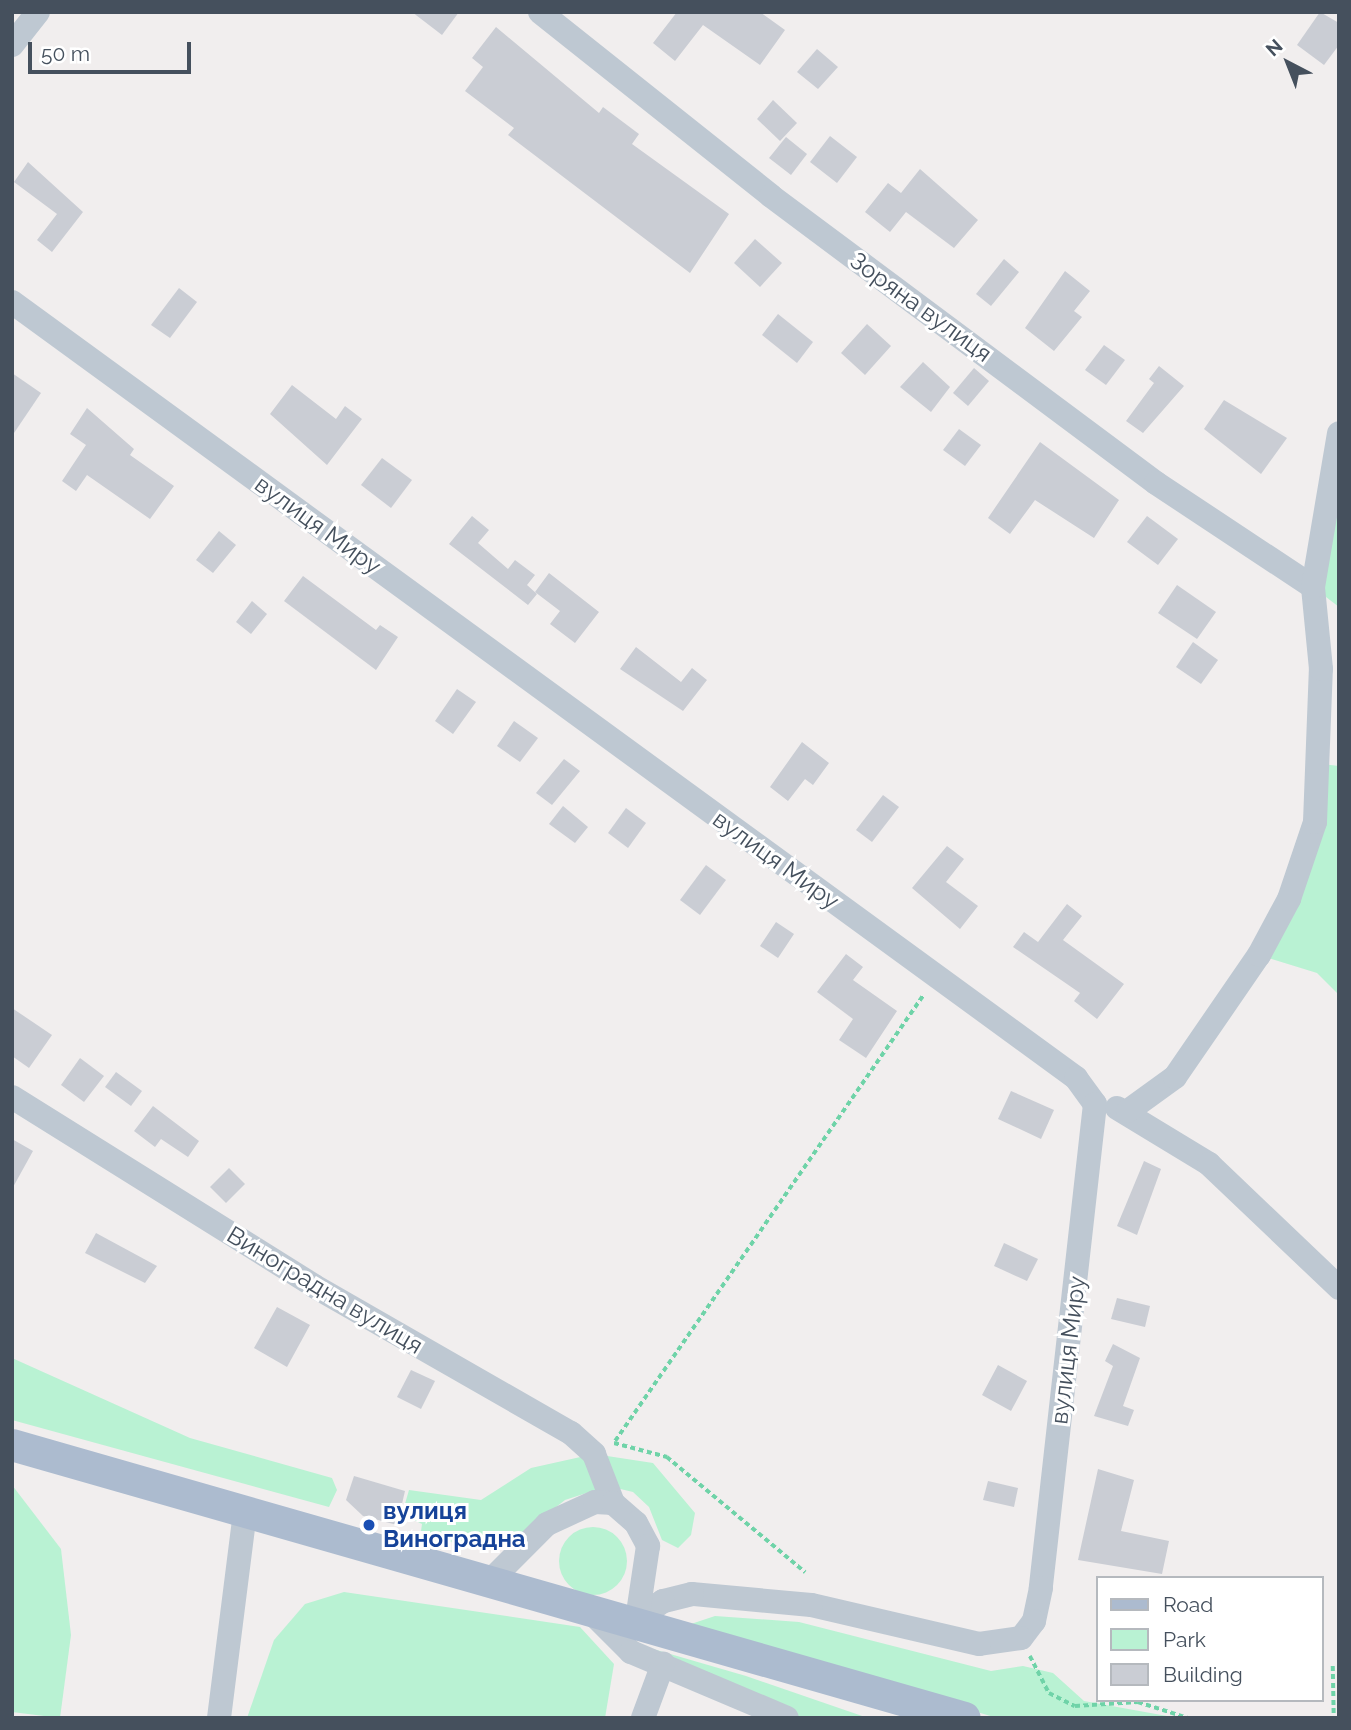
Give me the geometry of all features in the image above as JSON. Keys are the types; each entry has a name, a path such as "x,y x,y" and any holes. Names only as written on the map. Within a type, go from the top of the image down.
{"main road":[{"path":"12,1445 585,1605 965,1718"}],"street":[{"path":"12,45 38,12"},
{"name":"Зоряна вулиця","path":"540,12 771,196 1156,483 1313,587"},
{"name":"вулиця Миру","path":"12,302 1076,1078 1096,1104 1041,1588 1034,1621 1021,1638"},
{"path":"1128,1111 1175,1077 1259,955 1289,899 1315,822 1322,764 1313,587 1339,433"},
{"name":"Виноградна вулиця","path":"12,1097 314,1286 571,1433 604,1474 613,1503"},
{"path":"1096,1104 1128,1111 1209,1164 1339,1288"},
{"path":"491,1580 547,1524 595,1502 613,1503 636,1523 648,1546 637,1620"},
{"path":"219,1718 245,1512"},
{"path":"637,1620 663,1601 692,1594 811,1605 979,1644 1021,1638"},
{"path":"585,1605 612,1639 787,1718"},
{"path":"643,1718 663,1664"}],"path":[{"path":"604,1474 615,1441 924,1000 923,967"},
{"path":"615,1441 667,1457 804,1572"},
{"path":"1021,1638 1049,1693 1075,1706 1138,1702 1188,1718"},
{"path":"1333,1666 1334,1718"}],"green space":[{"path":"1339,433 1339,607 1313,587"},
{"path":"1322,764 1339,766 1339,995 1317,973 1259,955"},
{"path":"12,1358 190,1438 332,1478 337,1490 329,1507 12,1420"},
{"path":"594,1454 653,1463 695,1513 691,1535 678,1548 662,1540 649,1507 633,1492 608,1486 565,1500 503,1549 420,1538 422,1524 402,1514 409,1490 481,1500 531,1468"},
{"path":"12,1485 61,1549 71,1635 60,1718 12,1712"},
{"path":"593,1527 606,1530 617,1537 624,1548 627,1561 624,1574 617,1585 606,1592 593,1595 580,1592 569,1585 562,1574 559,1561 562,1548 569,1537 580,1530"},
{"path":"344,1592 580,1627 614,1664 605,1718 247,1718 274,1640 305,1604"},
{"path":"715,1616 799,1622 991,1671 1023,1666 1053,1673 1084,1701 1178,1718 997,1718 688,1625"},
{"path":"646,1647 746,1676 868,1718 787,1718"}],"building":[{"path":"412,12 459,12 442,35"},
{"path":"677,12 760,12 785,30 760,65 703,25 675,61 653,43"},
{"path":"1320,12 1339,23 1339,45 1324,65 1297,45"},
{"path":"496,27 599,113 603,107 639,134 632,144 729,214 690,273 508,135 514,128 465,91 483,67 472,58"},
{"path":"817,49 838,67 818,89 797,72"},
{"path":"773,100 797,123 780,141 757,119"},
{"path":"830,136 857,157 837,183 810,162"},
{"path":"786,137 807,154 791,175 769,158"},
{"path":"28,162 83,212 52,252 37,240 57,214 14,182"},
{"path":"920,169 978,220 954,248 906,212 890,232 865,212 888,183 901,193"},
{"path":"755,239 782,263 760,287 734,263"},
{"path":"1004,259 1019,272 991,306 976,294"},
{"path":"1065,271 1090,291 1074,311 1082,317 1054,351 1025,328"},
{"path":"179,288 197,302 170,338 151,325"},
{"path":"778,314 813,342 797,363 762,335"},
{"path":"867,324 891,346 865,375 841,353"},
{"path":"1104,345 1125,360 1106,385 1085,370"},
{"path":"923,362 950,387 931,412 900,387"},
{"path":"1159,366 1184,386 1143,433 1126,421 1154,383 1149,379"},
{"path":"974,368 989,381 968,406 953,393"},
{"path":"12,373 41,393 12,436"},
{"path":"292,385 336,419 345,406 362,419 327,465 270,414"},
{"path":"1224,400 1287,438 1261,474 1204,429"},
{"path":"87,408 134,449 130,455 174,486 150,519 87,475 76,491 62,481 86,445 70,434"},
{"path":"959,429 981,445 965,466 943,450"},
{"path":"1040,442 1119,500 1094,538 1035,500 1010,534 988,518"},
{"path":"382,458 412,480 391,508 361,485"},
{"path":"472,516 489,530 478,543 508,569 515,560 535,575 527,585 537,594 528,605 449,544"},
{"path":"1147,516 1178,539 1158,565 1127,542"},
{"path":"219,531 236,545 213,573 196,560"},
{"path":"549,573 599,612 575,643 550,624 560,611 535,592"},
{"path":"303,576 376,630 380,625 398,637 376,670 284,601"},
{"path":"1177,585 1216,612 1197,639 1158,613"},
{"path":"252,601 267,614 251,634 236,622"},
{"path":"1193,642 1218,660 1201,684 1176,667"},
{"path":"636,647 681,682 692,668 707,680 683,711 620,669"},
{"path":"457,689 476,702 453,734 435,721"},
{"path":"514,721 538,738 520,762 497,746"},
{"path":"802,742 829,763 813,785 805,779 788,801 770,787"},
{"path":"564,759 580,771 552,805 536,793"},
{"path":"883,795 899,807 872,842 856,830"},
{"path":"563,806 588,827 575,843 549,824"},
{"path":"626,808 646,823 628,848 608,833"},
{"path":"947,846 964,859 946,882 978,906 960,929 912,888"},
{"path":"706,865 726,880 700,915 680,900"},
{"path":"1067,904 1082,916 1063,940 1124,984 1097,1019 1074,1001 1080,993 1013,947 1024,932 1038,942"},
{"path":"776,922 794,934 778,958 760,946"},
{"path":"846,954 863,967 853,980 897,1011 866,1058 839,1040 853,1019 817,992"},
{"path":"12,1008 52,1035 29,1068 12,1056"},
{"path":"80,1058 104,1076 84,1102 61,1085"},
{"path":"116,1072 142,1091 131,1106 105,1087"},
{"path":"1011,1091 1054,1110 1041,1139 998,1119"},
{"path":"153,1106 199,1141 188,1157 161,1139 155,1147 134,1131"},
{"path":"12,1139 33,1151 12,1189"},
{"path":"1144,1161 1161,1169 1137,1235 1117,1226"},
{"path":"229,1168 245,1184 226,1203 210,1187"},
{"path":"96,1233 157,1266 145,1283 85,1253"},
{"path":"1004,1243 1038,1259 1027,1281 994,1266"},
{"path":"1117,1298 1150,1306 1145,1327 1111,1319"},
{"path":"277,1307 310,1325 287,1367 254,1348"},
{"path":"1113,1344 1140,1358 1123,1406 1134,1410 1128,1426 1094,1416 1113,1366 1105,1361"},
{"path":"998,1365 1027,1381 1011,1411 982,1395"},
{"path":"411,1370 435,1381 421,1409 397,1397"},
{"path":"1098,1469 1134,1480 1121,1531 1169,1541 1162,1574 1078,1560"},
{"path":"354,1476 405,1491 397,1525 363,1516 346,1500"},
{"path":"988,1481 1018,1488 1014,1507 983,1500"}],"place":[{"name":"вулиця Виноградна","path":"369,1525"}]}
